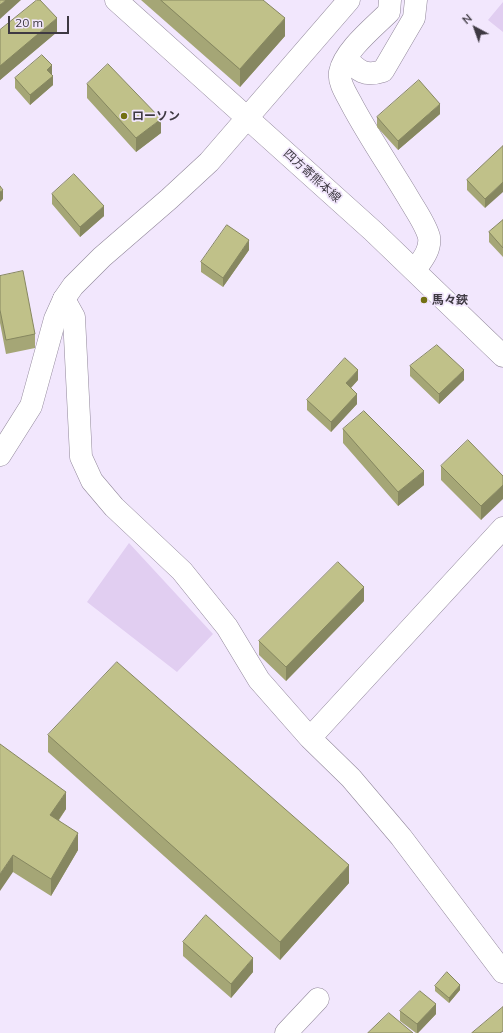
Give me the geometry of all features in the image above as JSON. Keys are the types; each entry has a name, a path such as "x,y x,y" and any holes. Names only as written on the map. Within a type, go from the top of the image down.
{"street":[{"name":"四方寄熊本線","path":"116,0 415,270 503,356"},
{"path":"0,456 31,406 55,319 64,299 73,286 102,256 169,199 209,162 349,0"},
{"path":"390,0 389,12 363,37 346,58 340,73 342,85 367,133 395,175 418,214 429,238 428,252 415,270"},
{"path":"349,99 383,71 414,18 416,0"},
{"path":"346,58 356,68 367,74 383,71"},
{"path":"64,299 74,317 81,457 92,481 114,507 182,571 227,627 258,680 310,738 351,778 401,837 503,972"},
{"path":"310,738 503,528"},
{"path":"286,1033 318,999"}],"shaded area":[{"path":"503,2 503,32 488,20"},
{"path":"129,543 213,634 177,672 87,602"}],"building":[{"path":"0,0 6,0 0,5"},
{"path":"37,0 40,0 57,18 0,66 0,30"},
{"path":"161,0 263,0 285,18 240,69"},
{"path":"42,55 52,65 47,70 53,76 30,95 15,78"},
{"path":"108,64 161,119 136,138 87,84"},
{"path":"419,80 440,104 398,141 377,117"},
{"path":"503,146 503,182 485,199 467,180"},
{"path":"74,174 104,206 80,227 52,194"},
{"path":"503,220 503,248 489,232"},
{"path":"227,225 249,240 223,278 201,262"},
{"path":"23,271 35,334 6,340 0,310 0,276"},
{"path":"437,345 464,370 439,394 410,366"},
{"path":"345,358 358,370 346,383 357,394 331,422 307,400"},
{"path":"364,411 424,471 398,492 343,429"},
{"path":"468,440 503,476 503,485 481,506 441,466"},
{"path":"338,562 364,587 286,667 259,641"},
{"path":"117,662 349,865 280,942 48,735"},
{"path":"0,744 66,792 50,815 78,833 51,879 13,855 0,874"},
{"path":"206,915 253,958 231,984 183,942"},
{"path":"447,972 460,985 449,998 435,986"},
{"path":"420,991 436,1004 417,1024 400,1011"},
{"path":"503,1007 503,1031 500,1033 472,1033"},
{"path":"389,1013 413,1033 368,1033"}],"place":[{"name":"ローソン","path":"124,116"},
{"name":"馬々鋏","path":"424,300"}]}
